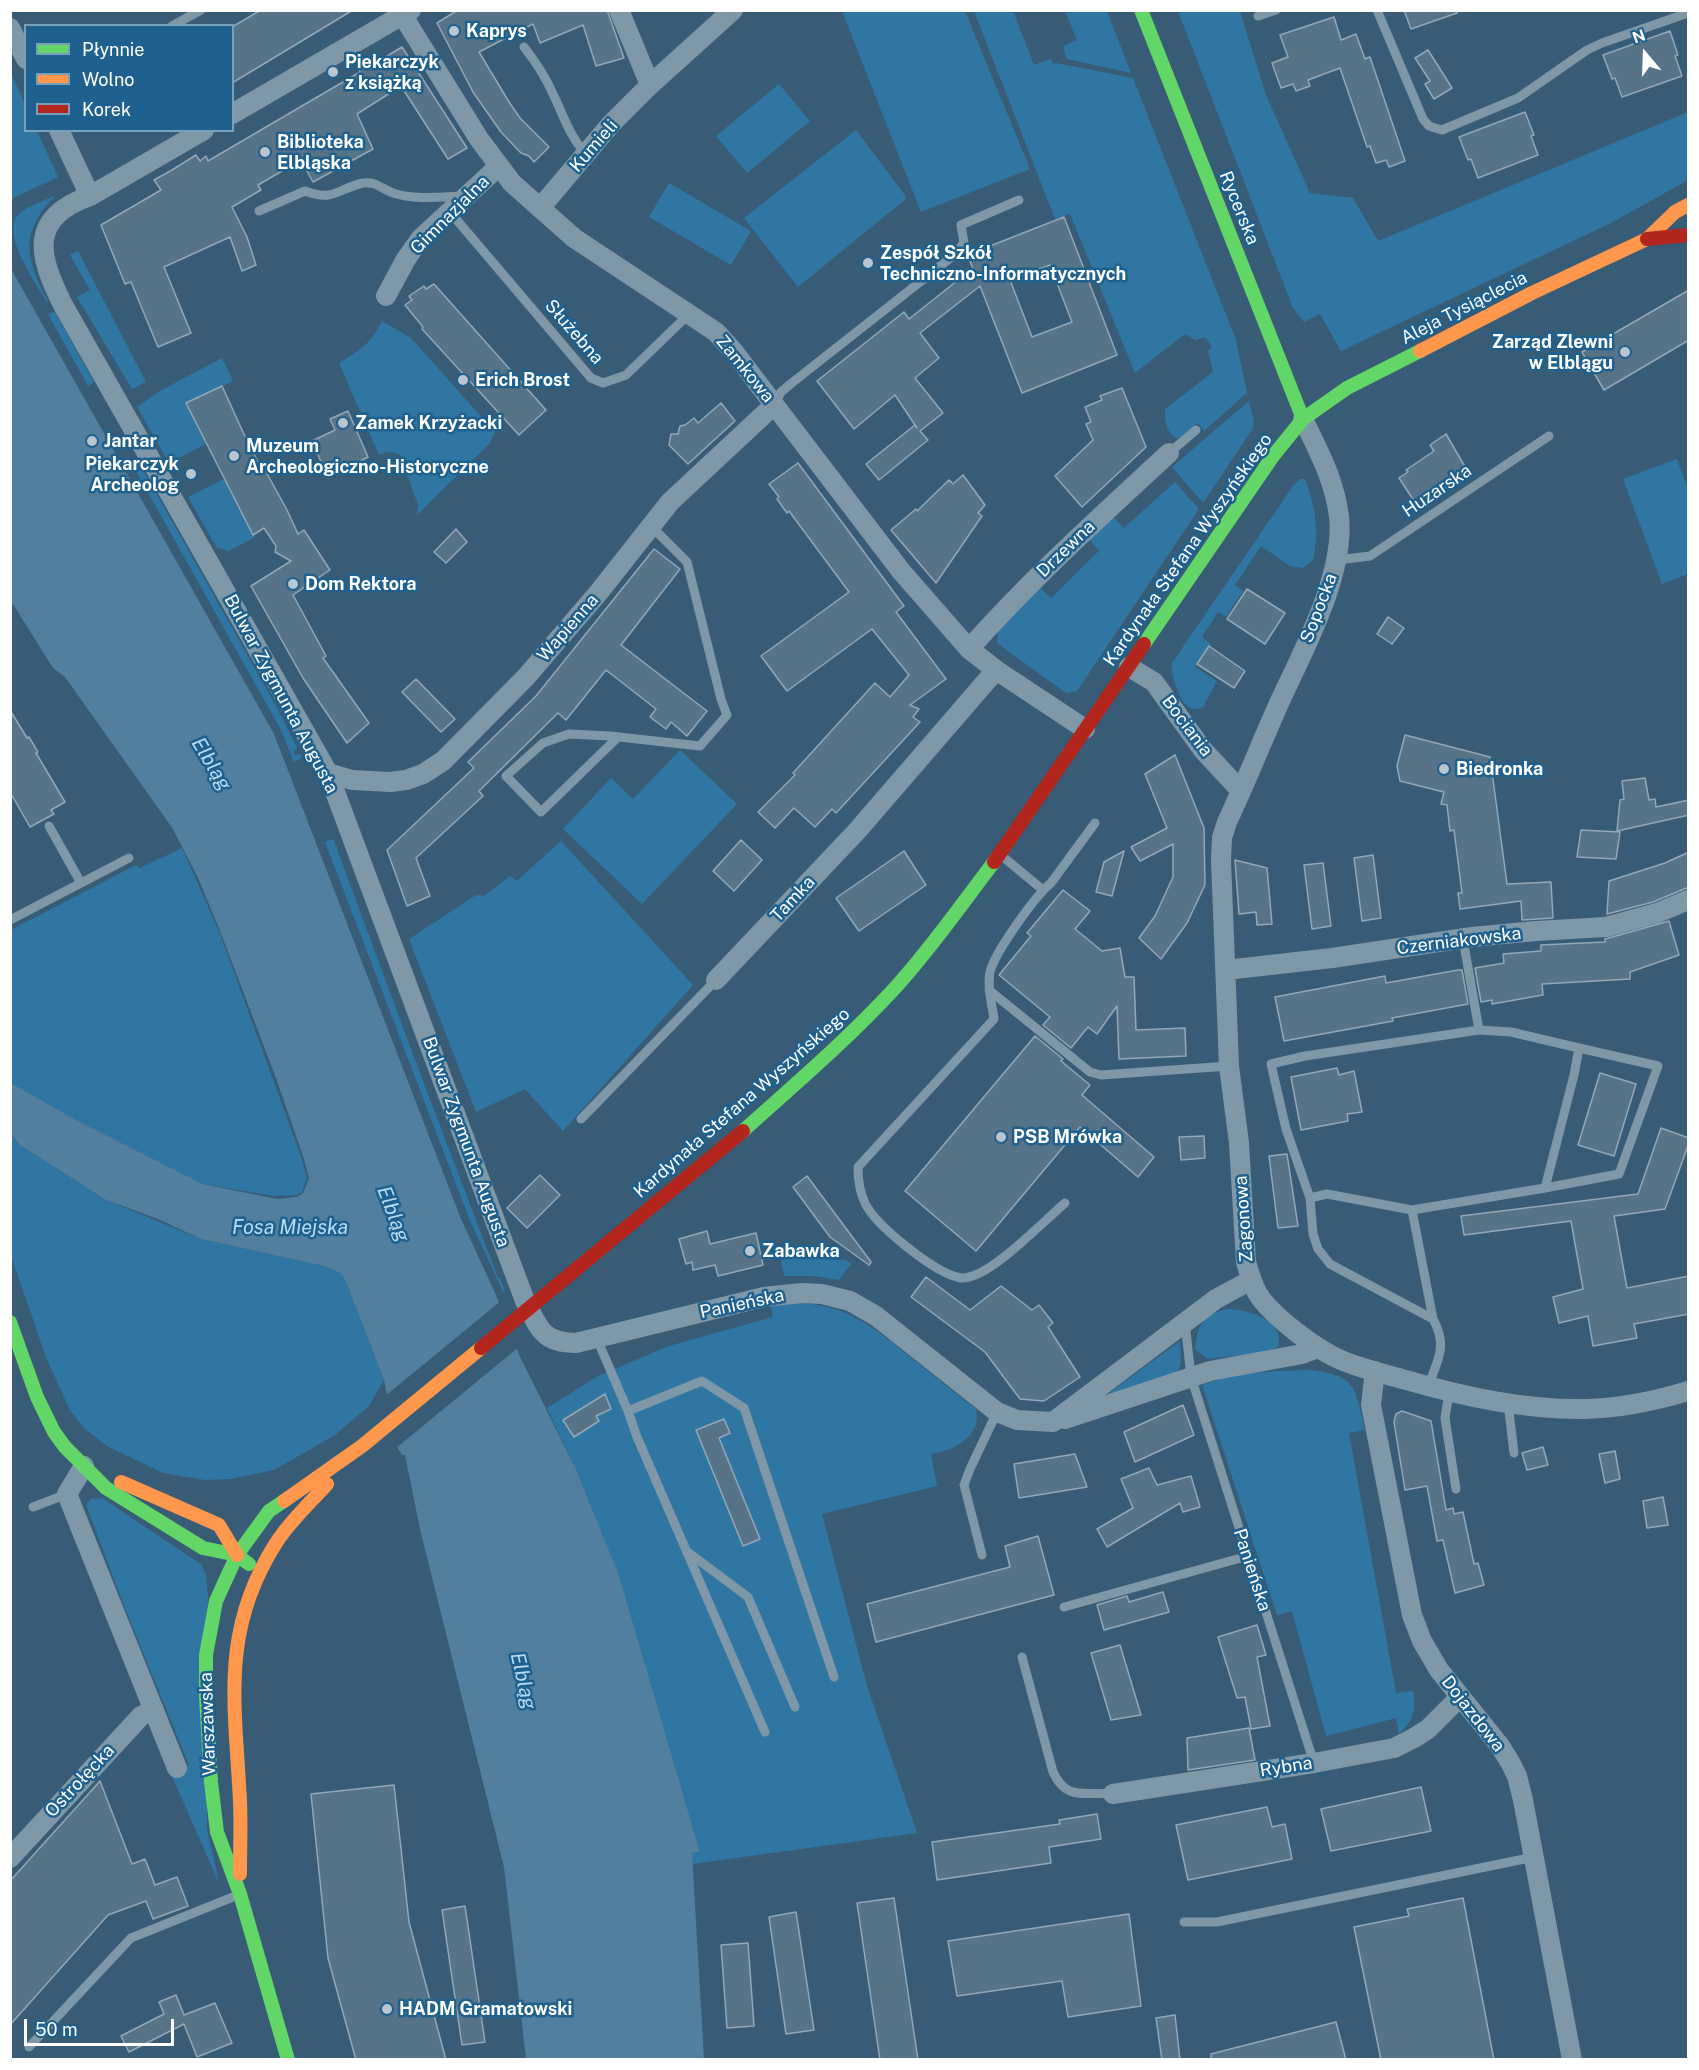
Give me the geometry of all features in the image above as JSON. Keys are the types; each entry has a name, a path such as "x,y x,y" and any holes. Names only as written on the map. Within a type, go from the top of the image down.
{"main road":[{"name":"Rycerska","path":"1141,10 1303,419"},
{"name":"Aleja Tysiąclecia","path":"1303,419 1347,388 1532,293 1647,239 1675,212 1689,205"},
{"name":"Aleja Tysiąclecia","path":"1647,239 1689,235"},
{"name":"Kardynała Stefana Wyszyńskiego","path":"362,1446 534,1298 735,1138 824,1060 894,989 929,948 1000,854 1273,456 1303,419"},
{"path":"10,1322 37,1397 54,1432 65,1447 106,1488 203,1548 237,1555 260,1571"},
{"name":"Warszawska","path":"288,2060 240,1894 217,1832 211,1782 206,1655 211,1618 221,1587 237,1555 269,1511 362,1446"},
{"name":"Warszawska","path":"240,1894 240,1804 233,1693 236,1656 248,1599 277,1541 362,1446"},
{"path":"84,1466 224,1523 237,1555"},
{"name":"Warszawska","path":"249,1516 269,1511"}],"street":[{"path":"619,10 650,85"},
{"path":"234,113 407,13"},
{"name":"Zamkowa","path":"407,13 498,167 512,183 573,238 716,332 734,352 901,571 969,649 996,670 1085,729"},
{"name":"Kumieli","path":"540,208 611,124 722,15"},
{"path":"10,28 24,55"},
{"path":"60,132 90,196"},
{"name":"Bulwar Zygmunta Augusta","path":"201,132 90,196 70,203 55,217 43,244 48,272 90,353 328,773 534,1298"},
{"name":"Gimnazjalna","path":"386,296 406,258 421,238 498,167"},
{"name":"Wapienna","path":"328,773 352,780 390,782 406,780 423,774 443,761 526,677 599,592 670,502 774,405"},
{"name":"Sopocka","path":"1241,791 1313,627 1337,560 1339,518 1332,484 1303,419"},
{"name":"Drzewna","path":"969,649 995,619 1050,564 1168,453"},
{"name":"Bociania","path":"1129,667 1154,682 1203,750 1241,791"},
{"name":"Tamka","path":"716,980 857,831 996,670"},
{"name":"Zagonowa","path":"1241,791 1222,838 1221,861 1230,1066 1239,1143 1246,1262 1251,1280 1261,1299 1295,1330 1341,1360 1449,1392 1508,1403 1563,1409 1636,1405 1689,1391"},
{"name":"Czerniakowska","path":"1226,970 1332,958 1463,939 1536,931 1606,927 1657,913 1689,900"},
{"path":"1053,1422 1216,1299 1251,1280"},
{"name":"Panieńska","path":"534,1298 540,1331 554,1341 576,1343 764,1297 793,1293 822,1294 850,1301 876,1316 997,1412 1017,1420 1053,1422 1210,1371 1302,1354 1318,1347"},
{"name":"Dojazdowa","path":"1374,1371 1371,1405 1412,1615 1422,1641 1439,1670 1500,1746 1517,1776 1572,2060"},
{"path":"67,1494 84,1466"},
{"name":"Warszawska","path":"67,1494 177,1768"},
{"name":"Rybna","path":"1104,1793 1314,1763 1394,1748 1428,1729 1460,1697"},
{"name":"Ostrołęcka","path":"10,1858 141,1716 154,1710"}],"lane":[{"path":"176,24 201,10"},
{"path":"1258,16 1276,10"},
{"path":"1377,10 1423,119 1429,126 1442,130 1518,98 1587,50 1689,13"},
{"path":"524,47 553,93 575,142 586,154"},
{"path":"259,211 305,191 323,197 363,183 373,183 393,193 428,197 467,196"},
{"path":"774,405 781,392 793,382 953,256 964,243 961,225 1019,200"},
{"name":"Służebna","path":"450,212 591,378 603,383 626,375 689,314"},
{"path":"1168,453 1196,430"},
{"name":"Huzarska","path":"1337,560 1370,556 1549,436"},
{"path":"618,737 541,812 506,776 543,743 569,734 618,737 700,746 727,715 687,562 651,526"},
{"path":"1065,1203 995,1263 976,1275 960,1278 936,1269 894,1236 866,1204 858,1179 858,1167 994,1019 989,990 990,971 1013,930 1095,823"},
{"path":"49,826 81,883"},
{"path":"1000,854 1043,890"},
{"path":"10,907 13,919 129,858"},
{"path":"1463,939 1479,1030"},
{"name":"Tamka","path":"581,1119 716,980"},
{"path":"989,990 1090,1072 1101,1075 1230,1066"},
{"path":"1310,1198 1328,1194 1412,1210 1619,1174 1658,1066 1511,1032 1479,1030 1305,1056 1271,1064 1286,1129 1310,1198 1313,1234 1318,1249 1329,1264 1433,1319"},
{"path":"1545,1188 1579,1048"},
{"path":"1412,1210 1433,1319 1439,1330 1442,1345 1428,1387"},
{"name":"Panieńska","path":"1185,1322 1191,1377 1314,1763"},
{"path":"597,1339 765,1732"},
{"path":"628,1411 702,1381 744,1408 834,1677"},
{"path":"1449,1392 1444,1418 1456,1489"},
{"path":"1508,1403 1514,1453"},
{"path":"982,1555 964,1485 969,1469 997,1412"},
{"path":"33,1507 67,1494"},
{"path":"687,1551 748,1597 795,1707"},
{"path":"1064,1607 1248,1556"},
{"path":"1022,1657 1053,1772 1059,1785 1068,1791 1078,1793 1104,1793"},
{"path":"1184,1922 1217,1922 1534,1857"},
{"path":"29,2047 131,1938 240,1894"}],"shaded area":[{"path":"842,11 965,11 1030,169 921,212"},
{"path":"974,11 1013,11 1034,65 1051,59 1053,64 1133,78 1236,340 1247,393 1204,431 1198,423 1179,438 1175,437 1167,427 1165,409 1213,372 1208,351 1212,347 1205,337 1196,340 1185,334 1135,373 1070,214 1055,219"},
{"path":"1065,11 1107,11 1131,73 1067,59 1064,46 1077,40"},
{"path":"1178,11 1240,11 1266,95 1310,193 1353,198 1378,241 1688,112 1688,180 1613,222 1341,351 1320,314 1304,322 1293,308"},
{"path":"10,71 24,102 24,132 37,132 58,177 11,199"},
{"path":"779,84 810,121 747,173 716,136"},
{"path":"856,130 907,198 798,287 744,218"},
{"path":"669,183 751,231 731,265 649,217"},
{"path":"56,195 44,208 31,234 31,259 34,272 47,302 22,259 14,234 14,224 21,212"},
{"path":"78,251 146,382 132,389 77,297 90,290 70,255"},
{"path":"55,312 94,382 88,386 48,314"},
{"path":"382,321 411,338 495,432 489,444 417,515 418,505 400,455 390,452 379,455 339,363 364,346"},
{"path":"222,358 233,381 186,403 206,444 169,463 137,407 158,392"},
{"path":"1249,401 1254,421 1253,428 1203,503 1172,467"},
{"path":"137,459 275,704 297,747 295,755 300,754 302,758 294,762 281,730 132,464"},
{"path":"1677,459 1688,489 1688,574 1662,584 1623,479"},
{"path":"224,479 255,537 229,551 217,548 188,497"},
{"path":"1300,479 1304,479 1306,483 1315,513 1316,544 1313,560 1303,568 1290,566 1261,546 1235,585 1243,591 1226,617 1218,612 1202,637 1211,644 1195,667 1217,681 1203,707 1191,708 1185,704 1176,686 1172,663"},
{"path":"1175,482 1199,509 1077,691 1066,693 997,643 998,629 1038,586 1051,598 1099,551 1087,537 1111,515 1124,528"},
{"path":"680,750 737,804 642,904 563,829 611,778 633,799"},
{"path":"332,839 498,1278 505,1291 503,1292 469,1218 325,842"},
{"path":"561,841 693,985 563,1131 525,1089 476,1112 409,939 476,895 484,896 510,876 517,881"},
{"path":"182,848 219,931 302,1159 307,1178 302,1192 297,1195 274,1196 203,1184 78,1121 11,1083 11,930 136,865 140,868"},
{"path":"10,1134 20,1145 106,1200 201,1239 324,1266 341,1272 384,1380 369,1406 335,1435 274,1470 230,1479 205,1480 163,1473 107,1446 84,1428 70,1410 47,1360 10,1253"},
{"path":"785,1258 846,1260 851,1264 839,1280 814,1276 784,1276 781,1261"},
{"path":"794,1303 829,1307 858,1319 885,1337 976,1409 977,1419 971,1434 957,1446 931,1454 937,1486 822,1514 867,1686 917,1833 692,1864 691,1853 700,1852 619,1575 576,1469 547,1408 598,1376 669,1346 773,1317 771,1306"},
{"path":"1227,1309 1245,1311 1271,1323 1279,1338 1278,1347 1265,1352 1208,1359 1195,1349 1200,1327 1212,1314"},
{"path":"1180,1341 1181,1364 1177,1372 1110,1396 1108,1394"},
{"path":"1310,1370 1345,1380 1356,1394 1359,1403 1365,1430 1349,1433 1396,1693 1413,1691 1414,1697 1413,1714 1399,1734 1396,1718 1326,1736 1292,1611 1277,1615 1202,1385 1242,1375"},
{"path":"102,1498 201,1564 206,1575 208,1595 207,1828 219,1883 171,1774 189,1765 124,1606 86,1505 91,1499"}],"water":[{"path":"10,267 274,734 461,1219 496,1295 520,1357 576,1469 619,1575 700,1852 692,1853 704,2059 526,2059 504,1867 420,1529 405,1455 402,1455 397,1447 384,1380 341,1273 324,1266 201,1239 158,1219 106,1200 20,1145 11,1134 11,1083 78,1121 203,1184 277,1199 297,1197 303,1193 309,1178 276,1078 220,931 199,880 173,829 65,677 53,668 11,601"}],"pier":[{"path":"502,1300 520,1346 395,1449 384,1397"}],"building":[{"path":"261,10 353,10 234,82 234,26"},
{"path":"458,10 607,10 624,58 596,66 583,25 540,43 533,24 479,52 520,118 549,147 534,162 529,156 521,153 501,132 473,92 437,23"},
{"path":"1404,10 1457,10 1457,13 1411,29"},
{"path":"1334,17 1341,40 1356,34 1365,59 1370,57 1405,161 1389,167 1386,160 1376,163 1370,146 1367,147 1340,68 1308,80 1310,86 1296,91 1293,84 1281,88 1272,63 1288,57 1280,35"},
{"path":"1670,31 1682,76 1622,97 1603,55"},
{"path":"402,47 467,148 448,159 401,86 357,114 373,149 313,182 301,160 258,185 261,190 232,207 247,237 256,265 242,271 230,237 164,267 191,333 158,347 131,282 125,284 101,225 161,190 154,180 196,155 200,161 206,156 208,161 360,72 359,70 376,60 377,62"},
{"path":"1428,50 1452,88 1434,99 1425,84 1430,81 1415,58"},
{"path":"1525,112 1534,135 1531,136 1538,155 1478,178 1459,137"},
{"path":"1064,217 1117,355 1022,393 980,286 920,333 939,358 915,378 943,413 920,431 928,440 879,480 866,464 915,425 895,395 854,429 817,381 904,312 909,319 958,280 975,273 967,255","holes":["1050,265 1072,322 1032,337 1010,280"]},
{"path":"434,284 546,410 519,435 422,329 423,327 405,305 412,300 409,296 424,286 426,289"},
{"path":"1689,290 1689,340 1604,390 1582,352"},
{"path":"222,386 262,470 264,468 298,534 304,530 330,570 293,595 326,656 323,658 369,723 347,743 303,678 251,586 291,561 275,552 276,546 264,528 253,535 186,403"},
{"path":"1122,388 1146,447 1082,507 1055,476 1093,440 1086,424 1091,422 1085,407 1102,400 1100,396"},
{"path":"721,403 735,421 688,464 669,445 671,434 678,434 680,426 694,418 698,423"},
{"path":"348,411 368,457 328,478 312,441 335,430 330,419"},
{"path":"1446,434 1468,472 1418,507 1399,478 1408,472 1406,470 1434,451 1430,445"},
{"path":"798,463 904,606 896,612 946,679 910,705 919,709 913,717 920,722 836,813 832,809 815,827 794,808 775,828 758,812 795,775 793,773 875,683 890,697 909,675 872,629 787,691 761,656 849,592 789,511 787,513 769,484"},
{"path":"963,475 985,505 978,513 982,516 936,583 891,530 916,509 917,511 949,480 953,484"},
{"path":"456,529 467,542 446,563 434,552"},
{"path":"654,549 680,569 621,645 707,711 687,736 671,722 666,729 650,717 656,709 606,670 566,720 558,713 479,791 483,796 416,858 430,896 407,906 387,850 474,768 468,762 536,696"},
{"path":"1247,589 1285,613 1265,644 1227,619"},
{"path":"1388,617 1404,628 1392,644 1377,634"},
{"path":"1209,646 1245,671 1234,688 1197,664"},
{"path":"416,679 455,719 441,732 402,692"},
{"path":"10,710 38,752 36,753 65,802 51,810 54,814 30,827 10,792"},
{"path":"1405,735 1490,757 1507,884 1551,882 1553,918 1522,920 1521,901 1460,909 1458,893 1462,893 1454,830 1450,831 1447,805 1441,804 1444,792 1400,781 1397,766"},
{"path":"1175,755 1204,828 1205,885 1187,923 1161,959 1139,938 1155,916 1173,877 1173,844 1140,861 1131,847 1167,828 1145,774"},
{"path":"1645,778 1649,800 1655,799 1656,807 1689,800 1689,815 1617,831 1620,800 1624,799 1622,781"},
{"path":"1581,830 1620,832 1616,859 1577,857"},
{"path":"741,840 762,860 734,891 713,871"},
{"path":"904,851 926,885 859,931 836,898"},
{"path":"1124,851 1112,896 1096,892 1104,862"},
{"path":"1689,852 1689,887 1653,902 1607,914 1609,881 1665,863"},
{"path":"1373,855 1381,918 1362,921 1354,858"},
{"path":"1235,860 1267,868 1272,924 1257,925 1256,912 1239,914"},
{"path":"1323,863 1331,926 1312,929 1304,865"},
{"path":"1063,890 1090,911 1075,929 1102,951 1120,948 1125,977 1134,977 1136,1030 1185,1028 1186,1056 1119,1059 1117,1006 1097,1034 1088,1027 1071,1048 1043,1025 1050,1017 999,975 1031,936 1027,933"},
{"path":"1669,921 1679,955 1630,972 1630,979 1542,984 1543,995 1492,1004 1492,1000 1481,1002 1475,968 1504,963 1503,954 1541,951 1541,945 1605,942 1605,939"},
{"path":"1462,970 1468,1004 1392,1018 1393,1021 1284,1041 1275,997 1385,976 1386,983"},
{"path":"1035,1036 1090,1085 1082,1095 1154,1157 1138,1177 1080,1127 976,1251 905,1191"},
{"path":"1337,1068 1339,1075 1354,1071 1362,1112 1347,1114 1348,1121 1301,1130 1291,1077"},
{"path":"1600,1073 1636,1084 1614,1156 1578,1145"},
{"path":"1661,1128 1689,1138 1665,1209 1614,1216 1627,1288 1689,1276 1689,1314 1634,1324 1637,1338 1593,1346 1588,1316 1559,1323 1553,1297 1583,1289 1571,1221 1464,1235 1461,1216 1638,1194"},
{"path":"1204,1136 1205,1158 1181,1160 1179,1137"},
{"path":"1287,1154 1298,1226 1278,1228 1269,1156"},
{"path":"540,1175 560,1195 527,1228 507,1208"},
{"path":"807,1176 871,1262 869,1265 830,1237 793,1187"},
{"path":"707,1231 710,1244 756,1233 763,1265 718,1276 715,1265 693,1270 692,1262 686,1264 679,1239"},
{"path":"926,1277 970,1310 1001,1286 1032,1310 1039,1305 1053,1323 1048,1327 1080,1377 1044,1401 1020,1399 985,1352 911,1297"},
{"path":"605,1394 611,1409 596,1416 599,1421 574,1437 563,1420"},
{"path":"1183,1405 1194,1435 1135,1462 1124,1432"},
{"path":"1402,1411 1431,1421 1446,1510 1453,1508 1454,1514 1463,1512 1474,1564 1478,1563 1484,1585 1455,1593 1443,1540 1437,1541 1427,1486 1405,1490 1394,1422 1396,1414"},
{"path":"724,1419 730,1433 719,1438 760,1539 743,1546 696,1430"},
{"path":"1543,1447 1548,1465 1527,1470 1522,1453"},
{"path":"1615,1451 1620,1479 1605,1483 1599,1454"},
{"path":"1075,1454 1087,1487 1019,1498 1014,1464"},
{"path":"1149,1468 1157,1485 1191,1476 1200,1507 1183,1512 1180,1503 1107,1547 1097,1529 1133,1508 1121,1479"},
{"path":"1663,1497 1668,1525 1647,1528 1643,1501"},
{"path":"1038,1536 1054,1595 876,1642 867,1604 1010,1567 1005,1546"},
{"path":"1163,1592 1169,1612 1104,1630 1097,1605 1127,1596 1129,1602"},
{"path":"1257,1625 1266,1655 1257,1657 1270,1726 1251,1729 1245,1697 1237,1698 1218,1637"},
{"path":"1120,1645 1141,1715 1111,1720 1091,1653"},
{"path":"1249,1728 1255,1760 1188,1770 1187,1738"},
{"path":"100,1781 132,1864 145,1859 155,1885 177,1877 188,1906 153,1919 146,1901 108,1915 10,2025 10,1881"},
{"path":"394,1785 409,1922 446,2060 356,2060 328,1958 311,1794"},
{"path":"1421,1787 1431,1831 1331,1851 1321,1809"},
{"path":"1267,1807 1272,1827 1285,1824 1292,1859 1188,1880 1176,1825"},
{"path":"1097,1814 1101,1839 1049,1847 1051,1863 937,1880 932,1842 1060,1824 1059,1820"},
{"path":"894,1898 918,2060 880,2060 857,1903"},
{"path":"1463,1898 1494,2060 1381,2060 1354,1927 1409,1916 1407,1909"},
{"path":"465,1906 485,2042 462,2045 442,1910"},
{"path":"796,1912 814,2030 786,2034 769,1917"},
{"path":"1129,1914 1141,2006 1068,2017 1062,1981 957,1996 948,1941"},
{"path":"748,1943 754,2026 727,2028 721,1945"},
{"path":"176,1995 184,2015 215,2003 232,2043 197,2057 184,2024 129,2052 121,2036 164,2014 159,2002"},
{"path":"1175,2015 1180,2060 1162,2060 1156,2018"},
{"path":"1336,2022 1346,2060 1211,2060 1211,2054"}],"traffic: fast":[{"path":"1141,10 1303,419"},
{"path":"1144,644 1273,456 1303,419 1347,388 1420,351"},
{"path":"743,1131 839,1044 894,989 933,943 994,862"},
{"path":"10,1322 37,1397 54,1432 65,1447 106,1488 203,1548 237,1555 249,1564"},
{"path":"284,1501 269,1511 237,1555 216,1601 206,1655 206,1696 211,1782 217,1832 240,1894 288,2060"}],"traffic: slow":[{"path":"1420,351 1532,293 1647,239 1675,212 1688,205"},
{"path":"284,1501 362,1446 481,1348"},
{"path":"121,1482 219,1525 237,1555"},
{"path":"240,1874 240,1801 234,1700 239,1637 246,1607 258,1575 276,1543 327,1484"}],"traffic: jam":[{"path":"1647,239 1688,235"},
{"path":"994,862 1144,644"},
{"path":"481,1348 743,1131"}],"place":[{"name":"Kaprys","path":"454,31"},
{"name":"Piekarczyk z książką","path":"333,72"},
{"name":"Biblioteka Elbląska","path":"265,152"},
{"name":"Zespół Szkół Techniczno-Informatycznych","path":"868,263"},
{"name":"Zarząd Zlewni w Elblągu","path":"1625,352"},
{"name":"Erich Brost","path":"463,380"},
{"name":"Zamek Krzyżacki","path":"343,423"},
{"name":"Jantar","path":"92,441"},
{"name":"Muzeum Archeologiczno-Historyczne","path":"234,456"},
{"name":"Piekarczyk Archeolog","path":"191,474"},
{"name":"Dom Rektora","path":"293,584"},
{"name":"Biedronka","path":"1444,769"},
{"name":"PSB Mrówka","path":"1001,1137"},
{"name":"Zabawka","path":"750,1251"},
{"name":"HADM Gramatowski","path":"387,2009"}],"water label":[{"name":"Elbląg","path":"211,764"},
{"name":"Elbląg","path":"393,1214"},
{"name":"Fosa Miejska","path":"290,1228"},
{"name":"Elbląg","path":"523,1681"}]}
